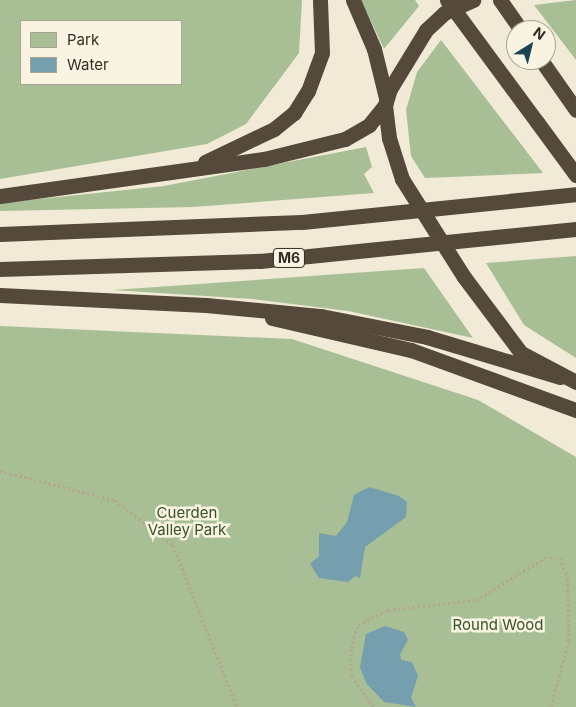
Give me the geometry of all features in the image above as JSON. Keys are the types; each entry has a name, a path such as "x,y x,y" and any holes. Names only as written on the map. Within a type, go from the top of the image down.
{"highway":[{"path":"183,171 246,145 294,113 320,62 324,33 320,0"},
{"path":"353,0 374,50 386,102 389,138 402,179 464,276 514,346 560,377"},
{"path":"447,0 576,175"},
{"path":"0,196 264,159 345,139 369,125 386,102 404,60 426,30 444,13 474,0"},
{"path":"500,0 514,20"},
{"path":"549,70 576,110"},
{"name":"M6","path":"0,234 284,224 576,194"},
{"name":"M6","path":"0,269 260,261 576,229"},
{"path":"0,294 283,311 373,325 475,349 576,382"},
{"path":"206,305 411,350 576,410"}],"path":[{"path":"0,471 115,500 173,545 238,707"},
{"path":"373,707 351,676 351,648 358,625 388,610 476,600 545,558 560,558 568,579 569,642 551,707"}],"green space":[{"path":"0,0 302,0 299,53 246,124 207,144 0,179"},
{"path":"361,0 415,0 419,6 384,49"},
{"path":"576,0 576,60 556,34 556,20 545,20 534,5"},
{"path":"441,40 543,173 425,178 411,156 406,110 417,72"},
{"path":"366,147 372,167 364,174 374,193 193,207 0,211 0,203 164,186"},
{"path":"576,256 576,358 524,325 486,263"},
{"path":"424,268 473,338 348,311 252,299 113,290"},
{"name":"Cuerden Valley Park","path":"0,326 292,339 478,400 576,457 576,707 0,707"}],"water":[{"path":"369,487 399,496 407,502 406,517 365,547 360,578 355,576 348,582 319,578 310,564 319,556 319,533 336,536 347,522 354,495"},
{"path":"385,626 404,632 408,640 400,654 401,660 412,662 418,676 411,698 416,707 384,702 366,683 360,667 366,634"}],"park label":[{"name":"Round Wood","path":"498,625"}]}
